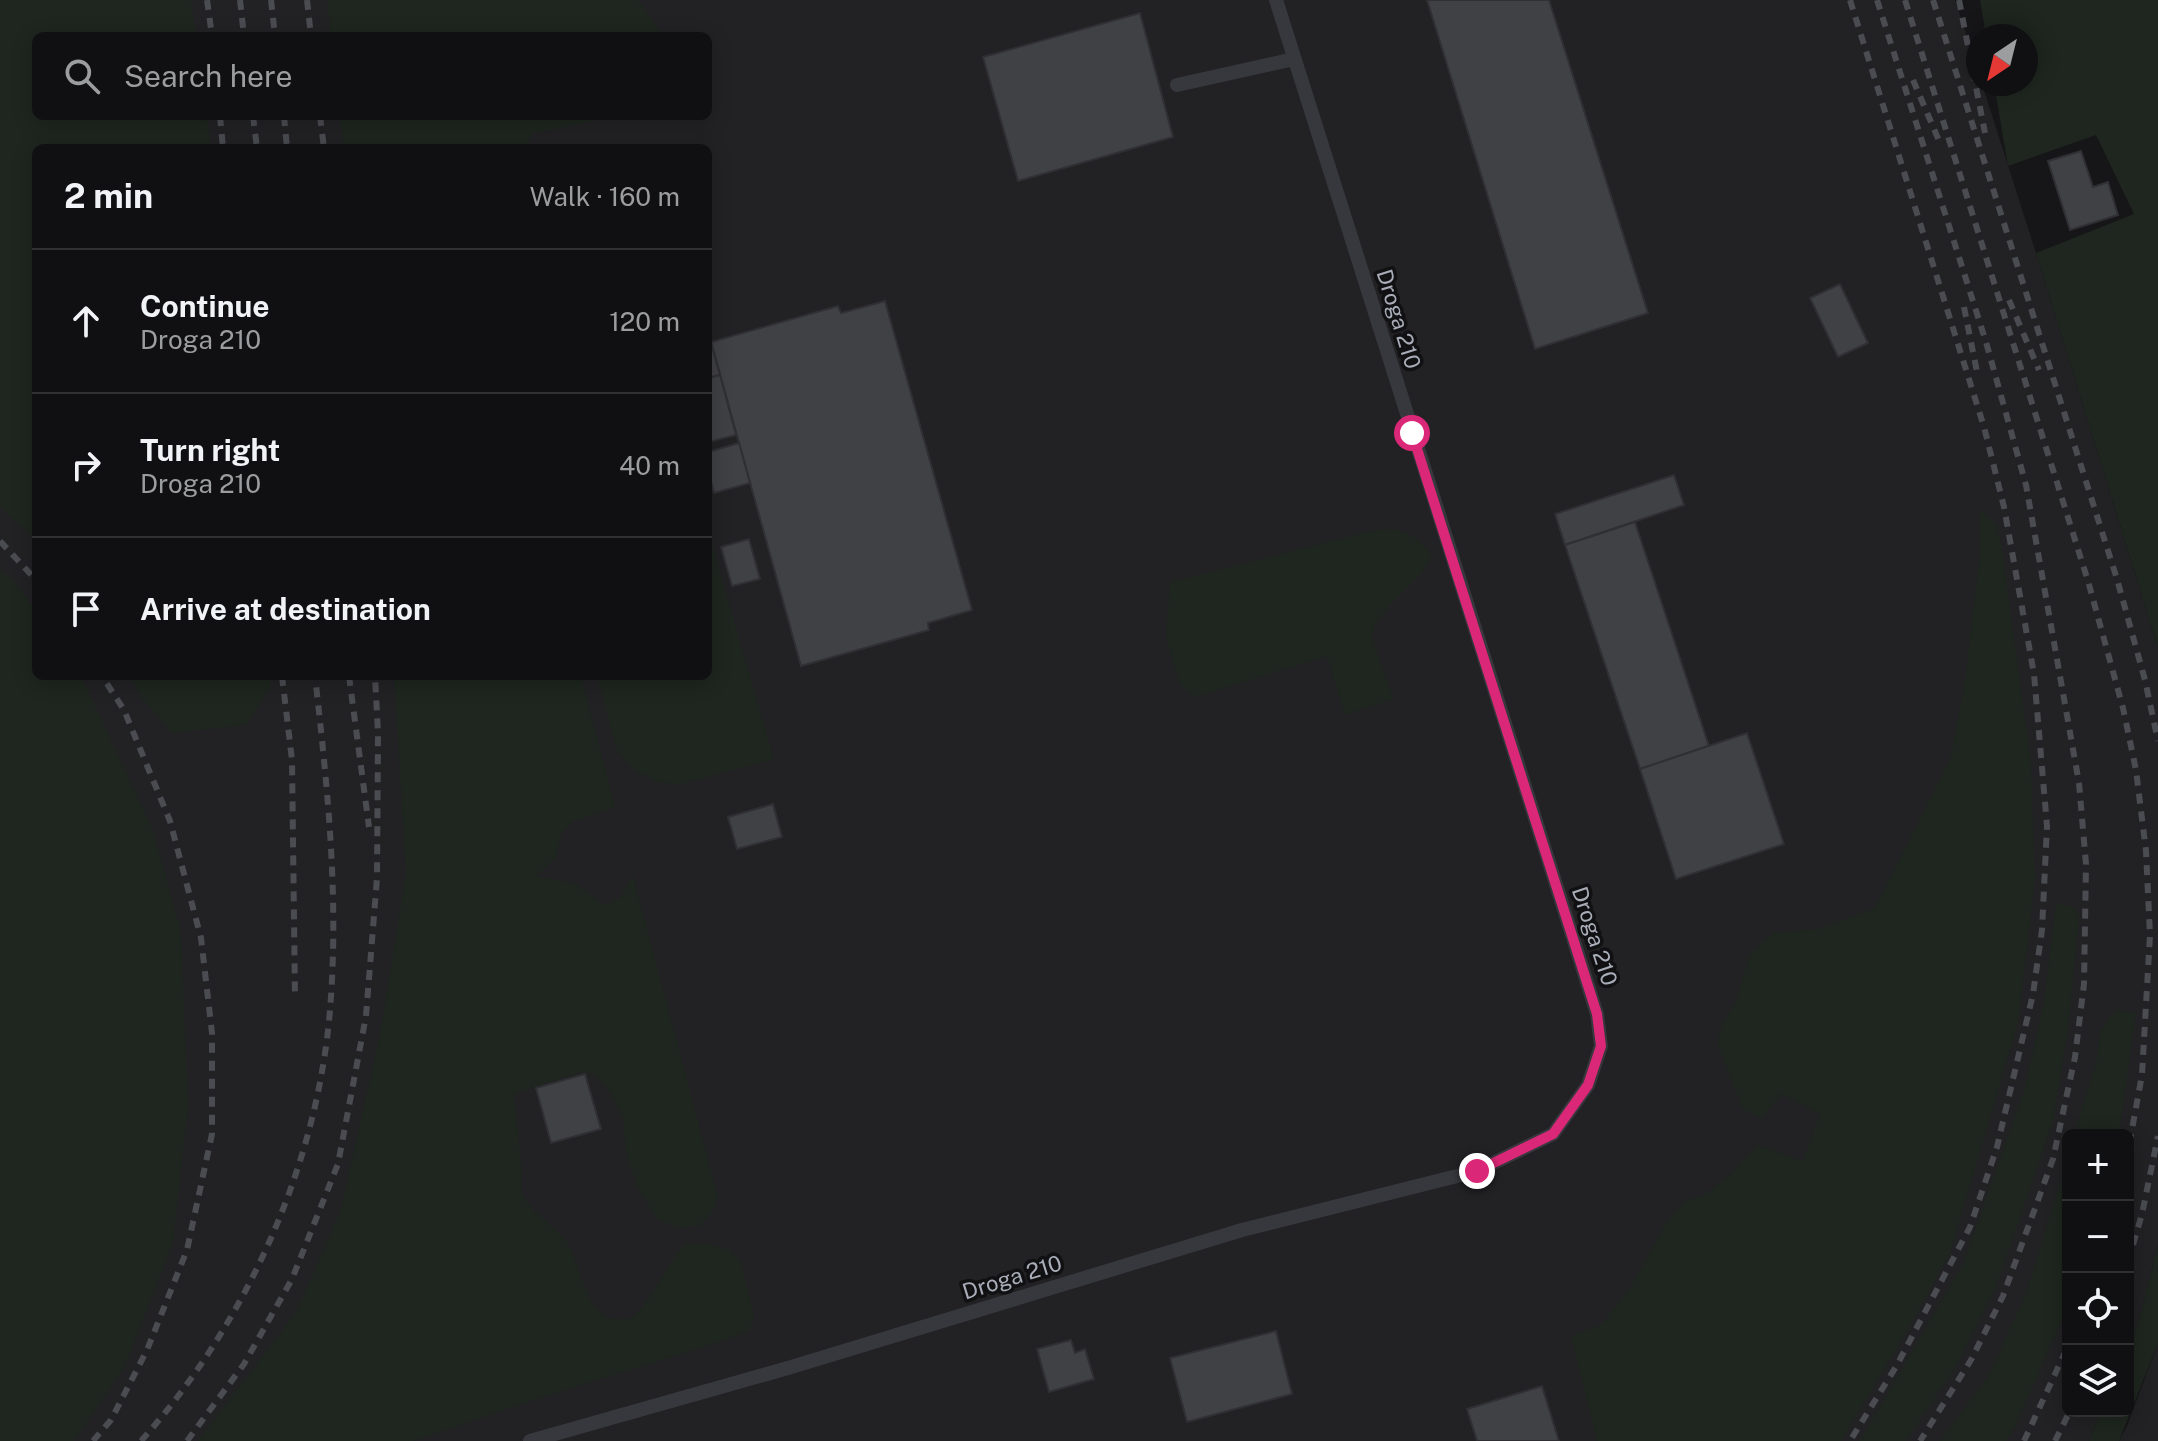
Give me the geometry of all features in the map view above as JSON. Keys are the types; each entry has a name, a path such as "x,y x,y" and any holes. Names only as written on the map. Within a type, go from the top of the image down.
{"lane":[{"name":"Droga 210","path":"530,1441 788,1368 1242,1230 1477,1171 1553,1134 1588,1085 1601,1046 1597,1014 1276,0"},
{"path":"1177,85 1294,59"}],"shaded area":[{"path":"0,0 1955,0 1966,34 1966,96 1986,96 2158,648 2158,1245 2134,1333 2134,1129 2062,1129 2062,1417 2099,1417 2089,1441 0,1441"},
{"path":"0,0 191,0 195,32 32,32 32,120 208,120 210,144 32,144 32,538 0,508"},
{"path":"327,0 636,0 642,4 660,32 331,32"},
{"path":"1980,0 2158,0 2158,648 2036,253 2134,214 2096,135 2008,166 1996,96 2038,96 2038,24 1984,24"},
{"path":"340,120 598,120 532,134 527,144 344,144"},
{"path":"1980,509 1995,523 2001,543 2031,763 2035,880 2018,1023 1950,1253 1841,1441 1597,1441 1571,1336 1602,1324 1631,1286 1665,1225 1684,1202 1704,1195 1727,1178 1758,1145 1803,1161 1820,1114 1781,1094 1762,1118 1743,1109 1717,1043 1722,1025 1735,1003 1750,954 1773,933 1819,929 1875,908 1951,757 1965,680 1980,554"},
{"path":"1391,529 1415,538 1432,556 1422,573 1374,626 1372,639 1394,699 1345,715 1327,656 1196,697 1180,685 1166,637 1170,582 1375,530"},
{"path":"712,545 774,759 678,785 656,781 634,770 617,751 598,680 712,680"},
{"path":"0,570 17,584 32,606 32,680 83,680 153,830 181,932 188,1107 173,1243 125,1366 74,1441 0,1441"},
{"path":"132,680 270,680 271,685 247,725 172,733 141,697"},
{"path":"394,680 582,680 615,807 574,821 561,834 556,858 536,876 574,883 605,905 620,898 633,876 718,1197 712,1212 701,1225 680,1228 657,1219 638,1188 626,1154 623,1118 610,1092 597,1076 584,1071 514,1094 523,1194 527,1203 566,1241 587,1293 603,1314 615,1319 630,1318 636,1314 683,1245 699,1243 722,1247 741,1261 754,1317 750,1330 414,1441 198,1441 296,1312 340,1212 380,1035 406,873"},
{"path":"2056,903 2074,907 2079,918 2068,1029 2053,1121 1996,1287 1955,1368 1906,1441 1860,1441 1963,1264 2025,1088 2044,1001"},
{"path":"2117,1010 2136,1013 2120,1129 2076,1129 2096,1063 2100,1033"},
{"path":"2062,1176 2062,1320 2016,1425 2006,1441 1940,1441 1988,1377 2027,1291"},
{"path":"2158,1245 2158,1343 2134,1403 2134,1333"},
{"path":"2158,1343 2158,1441 2119,1441 2130,1417 2134,1417 2134,1407"},
{"path":"2099,1417 2129,1417 2119,1441 2089,1441"}],"building":[{"path":"1427,0 1549,0 1648,313 1535,349"},
{"path":"1140,13 1173,137 1018,181 983,57"},
{"path":"2081,151 2093,187 2108,182 2118,215 2070,230 2048,161"},
{"path":"1840,284 1868,343 1838,357 1810,298"},
{"path":"885,301 972,610 928,623 929,630 801,666 712,342 838,306 841,313"},
{"path":"712,346 720,375 712,377"},
{"path":"720,375 736,435 712,441 712,377"},
{"path":"739,443 750,483 714,493 712,451"},
{"path":"1674,475 1684,505 1565,545 1555,514"},
{"path":"1635,522 1709,746 1640,769 1565,545"},
{"path":"749,539 760,579 732,586 721,547"},
{"path":"1747,733 1784,844 1676,879 1640,769"},
{"path":"773,804 782,837 737,849 728,817"},
{"path":"585,1074 601,1129 551,1143 536,1088"},
{"path":"1276,1331 1292,1394 1187,1422 1170,1358"},
{"path":"1071,1340 1075,1353 1085,1349 1094,1379 1049,1392 1037,1349"},
{"path":"1542,1386 1559,1441 1477,1441 1467,1409"}],"railway":[{"path":"207,0 211,32"},
{"path":"240,0 244,32"},
{"path":"271,0 275,32"},
{"path":"307,0 311,32"},
{"path":"1850,0 1984,427 2004,507 2034,674 2047,826 2042,930 2033,994 1997,1147 1970,1227 1897,1365 1850,1441"},
{"path":"1877,0 1986,342 2026,485 2079,783 2086,864 2084,984 2075,1057 2053,1159 2003,1296 1971,1360 1920,1441"},
{"path":"1905,0 2088,581 2123,708 2136,770 2146,851 2150,935 2142,1075 2132,1129"},
{"path":"1933,0 2117,579 2158,741"},
{"path":"1959,0 1985,133"},
{"path":"1913,80 1940,143"},
{"path":"220,120 223,144"},
{"path":"254,120 256,144"},
{"path":"284,120 287,144"},
{"path":"320,120 324,144"},
{"path":"2009,300 2039,370"},
{"path":"1964,307 1978,377"},
{"path":"0,541 32,576"},
{"path":"93,1441 111,1420 147,1350 187,1250 212,1134 212,1033 201,938 170,821 124,710 105,680"},
{"path":"282,680 292,760 295,998"},
{"path":"141,1441 211,1349 241,1298 268,1246 308,1135 321,1078 329,1021 333,935 328,805 315,680"},
{"path":"350,680 369,827"},
{"path":"187,1441 244,1364 292,1279 338,1164 366,1016 377,878 375,680"},
{"path":"2134,1241 2158,1136"},
{"path":"2024,1441 2062,1359"},
{"path":"2055,1441 2067,1417"}],"route":[{"path":"1412,433 1597,1014 1601,1046 1588,1085 1553,1134 1477,1171"}]}
